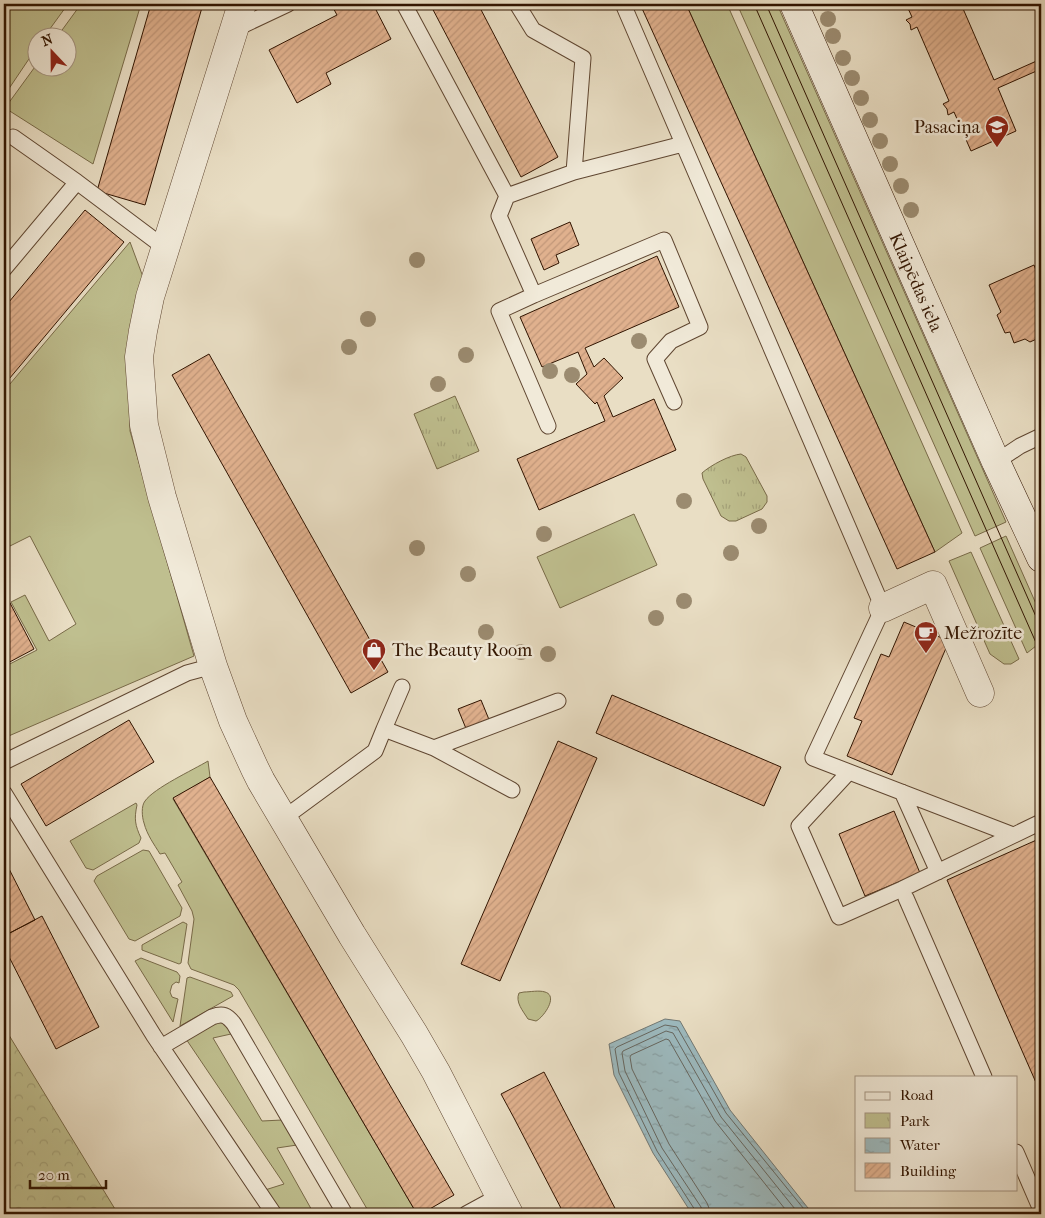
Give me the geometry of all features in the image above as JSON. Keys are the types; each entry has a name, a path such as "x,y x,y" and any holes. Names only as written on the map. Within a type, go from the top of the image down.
{"street":[{"name":"Klaipēdas iela","path":"794,4 996,462 1041,558"},
{"path":"239,16 150,297 139,357 144,425 162,497 213,666 233,721 254,769 436,1072 504,1205"},
{"path":"883,608 933,585 980,693"}],"lane":[{"path":"239,16 288,4"},
{"path":"404,4 507,196"},
{"path":"517,4 533,30 583,58 574,172"},
{"path":"624,4 883,608 813,758 1013,835"},
{"path":"13,137 165,248"},
{"path":"534,295 499,216 507,196 574,172 684,144"},
{"path":"4,269 77,182"},
{"path":"548,426 499,311 664,240 700,327 671,341 655,359 674,402"},
{"path":"996,462 1020,446 1041,436"},
{"path":"4,762 187,674 213,666"},
{"path":"284,818 374,751 402,687"},
{"path":"434,748 558,700"},
{"path":"384,729 434,748 512,790"},
{"path":"849,772 799,826 839,916 902,889 1041,822"},
{"path":"902,792 938,872"},
{"path":"4,793 161,1047 274,1214"},
{"path":"906,898 984,1076"},
{"path":"161,1047 212,1017 221,1014 228,1017 234,1024 345,1214"},
{"path":"1018,1157 1041,1210"},
{"path":"466,1214 504,1205"}],"green space":[{"path":"4,4 68,4 51,28 28,28 28,60 4,96"},
{"path":"81,4 141,4 93,164 5,108 28,76 28,78 78,78 78,28 64,28"},
{"path":"686,4 727,4 962,533 935,552"},
{"path":"737,4 777,4 1006,522 975,536"},
{"path":"130,242 146,285 129,347 130,431 194,656 4,738 4,667 37,650 11,602 25,595 49,641 76,624 30,536 4,549 4,391"},
{"path":"455,396 479,451 437,469 414,414"},
{"path":"741,454 746,457 767,496 767,502 762,509 736,521 729,521 721,516 703,479 702,473 721,461"},
{"path":"634,514 657,565 560,608 537,557"},
{"path":"1006,536 1041,615 1041,642 1027,653 980,548"},
{"path":"971,552 1019,659 1011,664 1004,664 990,654 949,561"},
{"path":"208,761 210,777 173,799 417,1214 370,1214 239,990 234,985 191,969 188,963 194,919 192,911 178,885 182,882 165,853 160,854 145,827 142,809 145,801 150,796"},
{"path":"136,803 137,829 141,838 139,843 93,870 86,868 70,841"},
{"path":"143,850 149,851 182,908 180,916 135,941 129,939 94,881 97,876"},
{"path":"183,922 187,924 181,963 179,964 142,950 142,945"},
{"path":"141,958 177,972 180,976 179,983 176,982 172,985 170,992 172,997 178,999 173,1022 135,961"},
{"path":"190,977 231,992 233,996 180,1026 187,978"},
{"path":"543,991 549,994 550,1002 546,1012 536,1021 528,1019 520,1006 518,996 519,993"},
{"path":"220,1021 229,1027 231,1034 213,1038 262,1121 282,1120 297,1145 277,1148 314,1214 283,1214 265,1190 284,1184 186,1039"},
{"path":"4,1027 118,1214 4,1214"}],"water":[{"path":"665,1019 680,1021 730,1110 808,1208 815,1214 692,1214 653,1153 614,1075 609,1044"}],"building":[{"path":"151,4 203,4 145,205 97,191"},
{"path":"331,4 373,4 391,39 326,73 331,84 297,103 269,50 337,15"},
{"path":"430,4 478,4 558,157 521,177"},
{"path":"640,4 686,4 935,552 897,569"},
{"path":"906,4 961,4 994,80 1041,59 1041,69 998,88 1016,131 971,151 954,112 948,115 947,109 943,104 949,101 917,27 911,30 910,24 906,20 912,17"},
{"path":"85,210 124,242 4,385 4,308"},
{"path":"570,222 579,245 556,255 559,263 544,270 531,239"},
{"path":"657,256 679,307 585,348 594,367 604,358 623,378 604,396 613,417 654,399 676,450 539,510 517,459 605,421 597,402 595,404 576,384 587,374 578,352 542,367 520,317"},
{"path":"1034,265 1041,284 1041,337 1030,342 1025,339 1014,343 1010,332 1005,333 997,315 1001,312 989,285"},
{"path":"209,354 388,672 351,693 172,375"},
{"path":"10,603 34,649 4,665 4,606"},
{"path":"904,622 949,641 892,775 847,756 862,721 854,718 881,654 889,657"},
{"path":"612,695 781,767 764,806 596,733"},
{"path":"481,700 490,722 467,731 458,709"},
{"path":"129,720 154,762 46,826 21,784"},
{"path":"558,741 597,758 500,981 461,964"},
{"path":"210,777 454,1195 421,1214 417,1214 173,798"},
{"path":"894,811 920,873 865,896 839,834"},
{"path":"1041,838 1041,1094 947,880"},
{"path":"4,859 35,920 4,936"},
{"path":"42,916 99,1027 56,1049 4,947 4,936"},
{"path":"544,1072 618,1214 564,1214 501,1094"}],"tram line":[{"path":"754,4 1041,654"},
{"path":"766,4 1041,628"}],"place":[{"name":"Pasaciņa","path":"997,148"},
{"name":"Mežrozīte","path":"926,654"},
{"name":"The Beauty Room","path":"374,671"}]}
